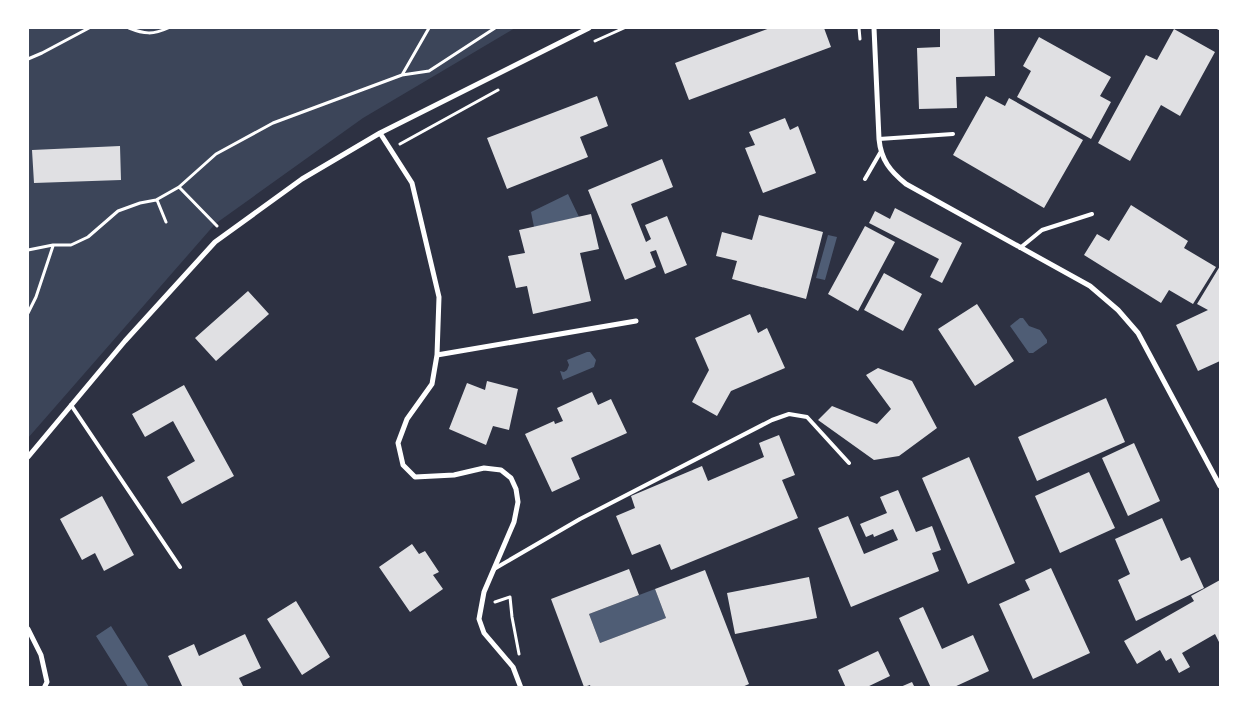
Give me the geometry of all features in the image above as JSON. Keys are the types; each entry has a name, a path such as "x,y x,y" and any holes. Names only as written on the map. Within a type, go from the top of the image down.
{"street":[{"path":"28,457 125,341 215,242 302,179 380,133 589,28"},
{"path":"874,28 880,153 894,175 906,184 1090,286 1118,310 1138,333 1220,486"},
{"path":"380,133 412,183 439,297 436,355 432,384 407,420 398,443 400,457 403,465 415,477 454,476 484,468 501,470 511,478 516,489 518,502 514,522 484,592 480,619 484,633 513,667 521,688"},
{"path":"436,355 636,321"},
{"path":"28,629 41,656 47,682 44,688"}],"lane":[{"path":"879,140 953,134"},
{"path":"865,179 880,153"},
{"path":"1020,248 1042,230 1092,214"},
{"path":"71,405 180,567"},
{"path":"494,569 580,519 772,420 789,414 807,417 849,463"}],"path":[{"path":"28,58 42,53 89,28"},
{"path":"129,28 143,34 168,28"},
{"path":"402,75 429,28"},
{"path":"28,250 53,245 71,245 88,237 118,212 140,203 156,200 180,187 216,154 274,123 402,75 429,71 495,28"},
{"path":"588,44 624,28"},
{"path":"391,149 501,88"},
{"path":"180,187 221,230"},
{"path":"156,200 166,222"},
{"path":"28,313 36,298 53,245"},
{"path":"487,586 487,605 510,597 520,658"}],"shaded area":[{"path":"28,28 515,28 363,118 215,224 28,438"},
{"path":"568,194 579,217 534,227 531,212"},
{"path":"828,235 837,237 825,280 816,278"},
{"path":"1020,318 1023,318 1029,326 1040,330 1047,340 1047,343 1033,353 1029,353 1010,326"},
{"path":"590,352 596,360 594,367 563,380 560,371 564,372 567,370 569,365 567,360"},
{"path":"655,589 666,618 600,643 589,614"},
{"path":"111,626 149,687 128,687 96,636"}],"building":[{"path":"770,28 824,28 831,47 689,100 675,63"},
{"path":"940,28 994,28 995,76 956,77 957,108 919,109 917,48 940,47"},
{"path":"1174,29 1215,52 1180,116 1161,105 1130,161 1098,143 1146,55 1157,60"},
{"path":"1039,37 1111,77 1100,96 1111,102 1091,139 1017,97 1031,71 1023,66"},
{"path":"597,96 608,126 580,137 588,157 507,189 487,138"},
{"path":"986,96 1005,106 1009,98 1083,140 1044,208 953,155"},
{"path":"785,118 790,130 798,126 816,173 763,193 745,148 755,145 749,132"},
{"path":"120,146 121,180 34,183 32,150"},
{"path":"662,159 673,187 631,204 646,242 651,239 645,225 667,216 687,265 665,274 656,250 650,252 656,267 625,280 588,190"},
{"path":"1131,205 1188,241 1184,248 1216,267 1193,304 1169,290 1161,303 1084,255 1097,234 1109,241"},
{"path":"895,208 962,243 942,283 930,277 939,259 869,223 875,211 890,219"},
{"path":"591,214 599,249 580,253 591,301 533,314 527,286 516,288 508,256 525,253 519,230"},
{"path":"759,215 823,232 806,299 732,279 737,261 716,256 722,232 752,240"},
{"path":"865,226 895,242 858,311 828,294"},
{"path":"1220,266 1220,361 1198,371 1176,325 1208,310 1197,304"},
{"path":"884,273 922,294 903,331 864,310"},
{"path":"248,291 269,314 216,361 195,338"},
{"path":"977,304 1014,361 975,386 938,329"},
{"path":"750,314 758,333 767,328 785,368 731,391 717,416 692,402 709,370 695,338"},
{"path":"878,368 912,381 937,428 899,456 874,460 818,420 832,406 877,424 891,409 866,375"},
{"path":"487,381 518,389 509,430 493,426 486,445 449,429 467,383 485,390"},
{"path":"184,385 234,476 182,504 167,477 195,461 173,421 145,437 132,414"},
{"path":"592,392 598,405 611,399 627,433 571,458 580,479 552,492 525,434 554,421 555,424 563,421 557,408"},
{"path":"1106,398 1125,442 1037,481 1018,437"},
{"path":"779,435 795,475 782,480 798,518 671,570 660,544 632,555 616,516 635,508 631,496 702,466 708,481 764,457 759,443"},
{"path":"1134,443 1160,501 1128,516 1102,458"},
{"path":"969,457 1015,563 968,584 922,478"},
{"path":"1089,472 1115,528 1060,553 1035,496"},
{"path":"898,490 916,532 932,526 941,550 932,553 939,571 851,607 818,528 848,516 864,554 898,540 893,529 874,537 873,534 866,537 860,524 887,513 880,497"},
{"path":"102,496 134,555 104,571 95,553 82,560 60,519"},
{"path":"1162,518 1181,561 1190,557 1204,588 1136,621 1118,580 1130,574 1115,539"},
{"path":"412,544 419,554 425,551 439,572 433,575 443,589 410,612 379,567"},
{"path":"1051,568 1090,653 1033,679 999,604 1030,590 1025,580"},
{"path":"629,569 639,595 589,614 600,643 666,618 655,589 705,570 749,684 740,688 591,688 590,685 584,687 551,599"},
{"path":"809,577 817,618 735,634 727,593"},
{"path":"1220,580 1220,644 1215,634 1182,653 1190,667 1179,673 1171,658 1166,661 1160,650 1137,664 1124,641 1194,601 1191,596"},
{"path":"296,601 330,657 302,675 267,619"},
{"path":"923,607 942,649 973,635 989,671 952,688 931,688 899,618"},
{"path":"245,634 261,668 239,678 244,688 183,688 168,656 194,644 199,656"},
{"path":"878,651 890,676 865,688 846,688 838,670"},
{"path":"912,682 915,688 898,688"}]}
